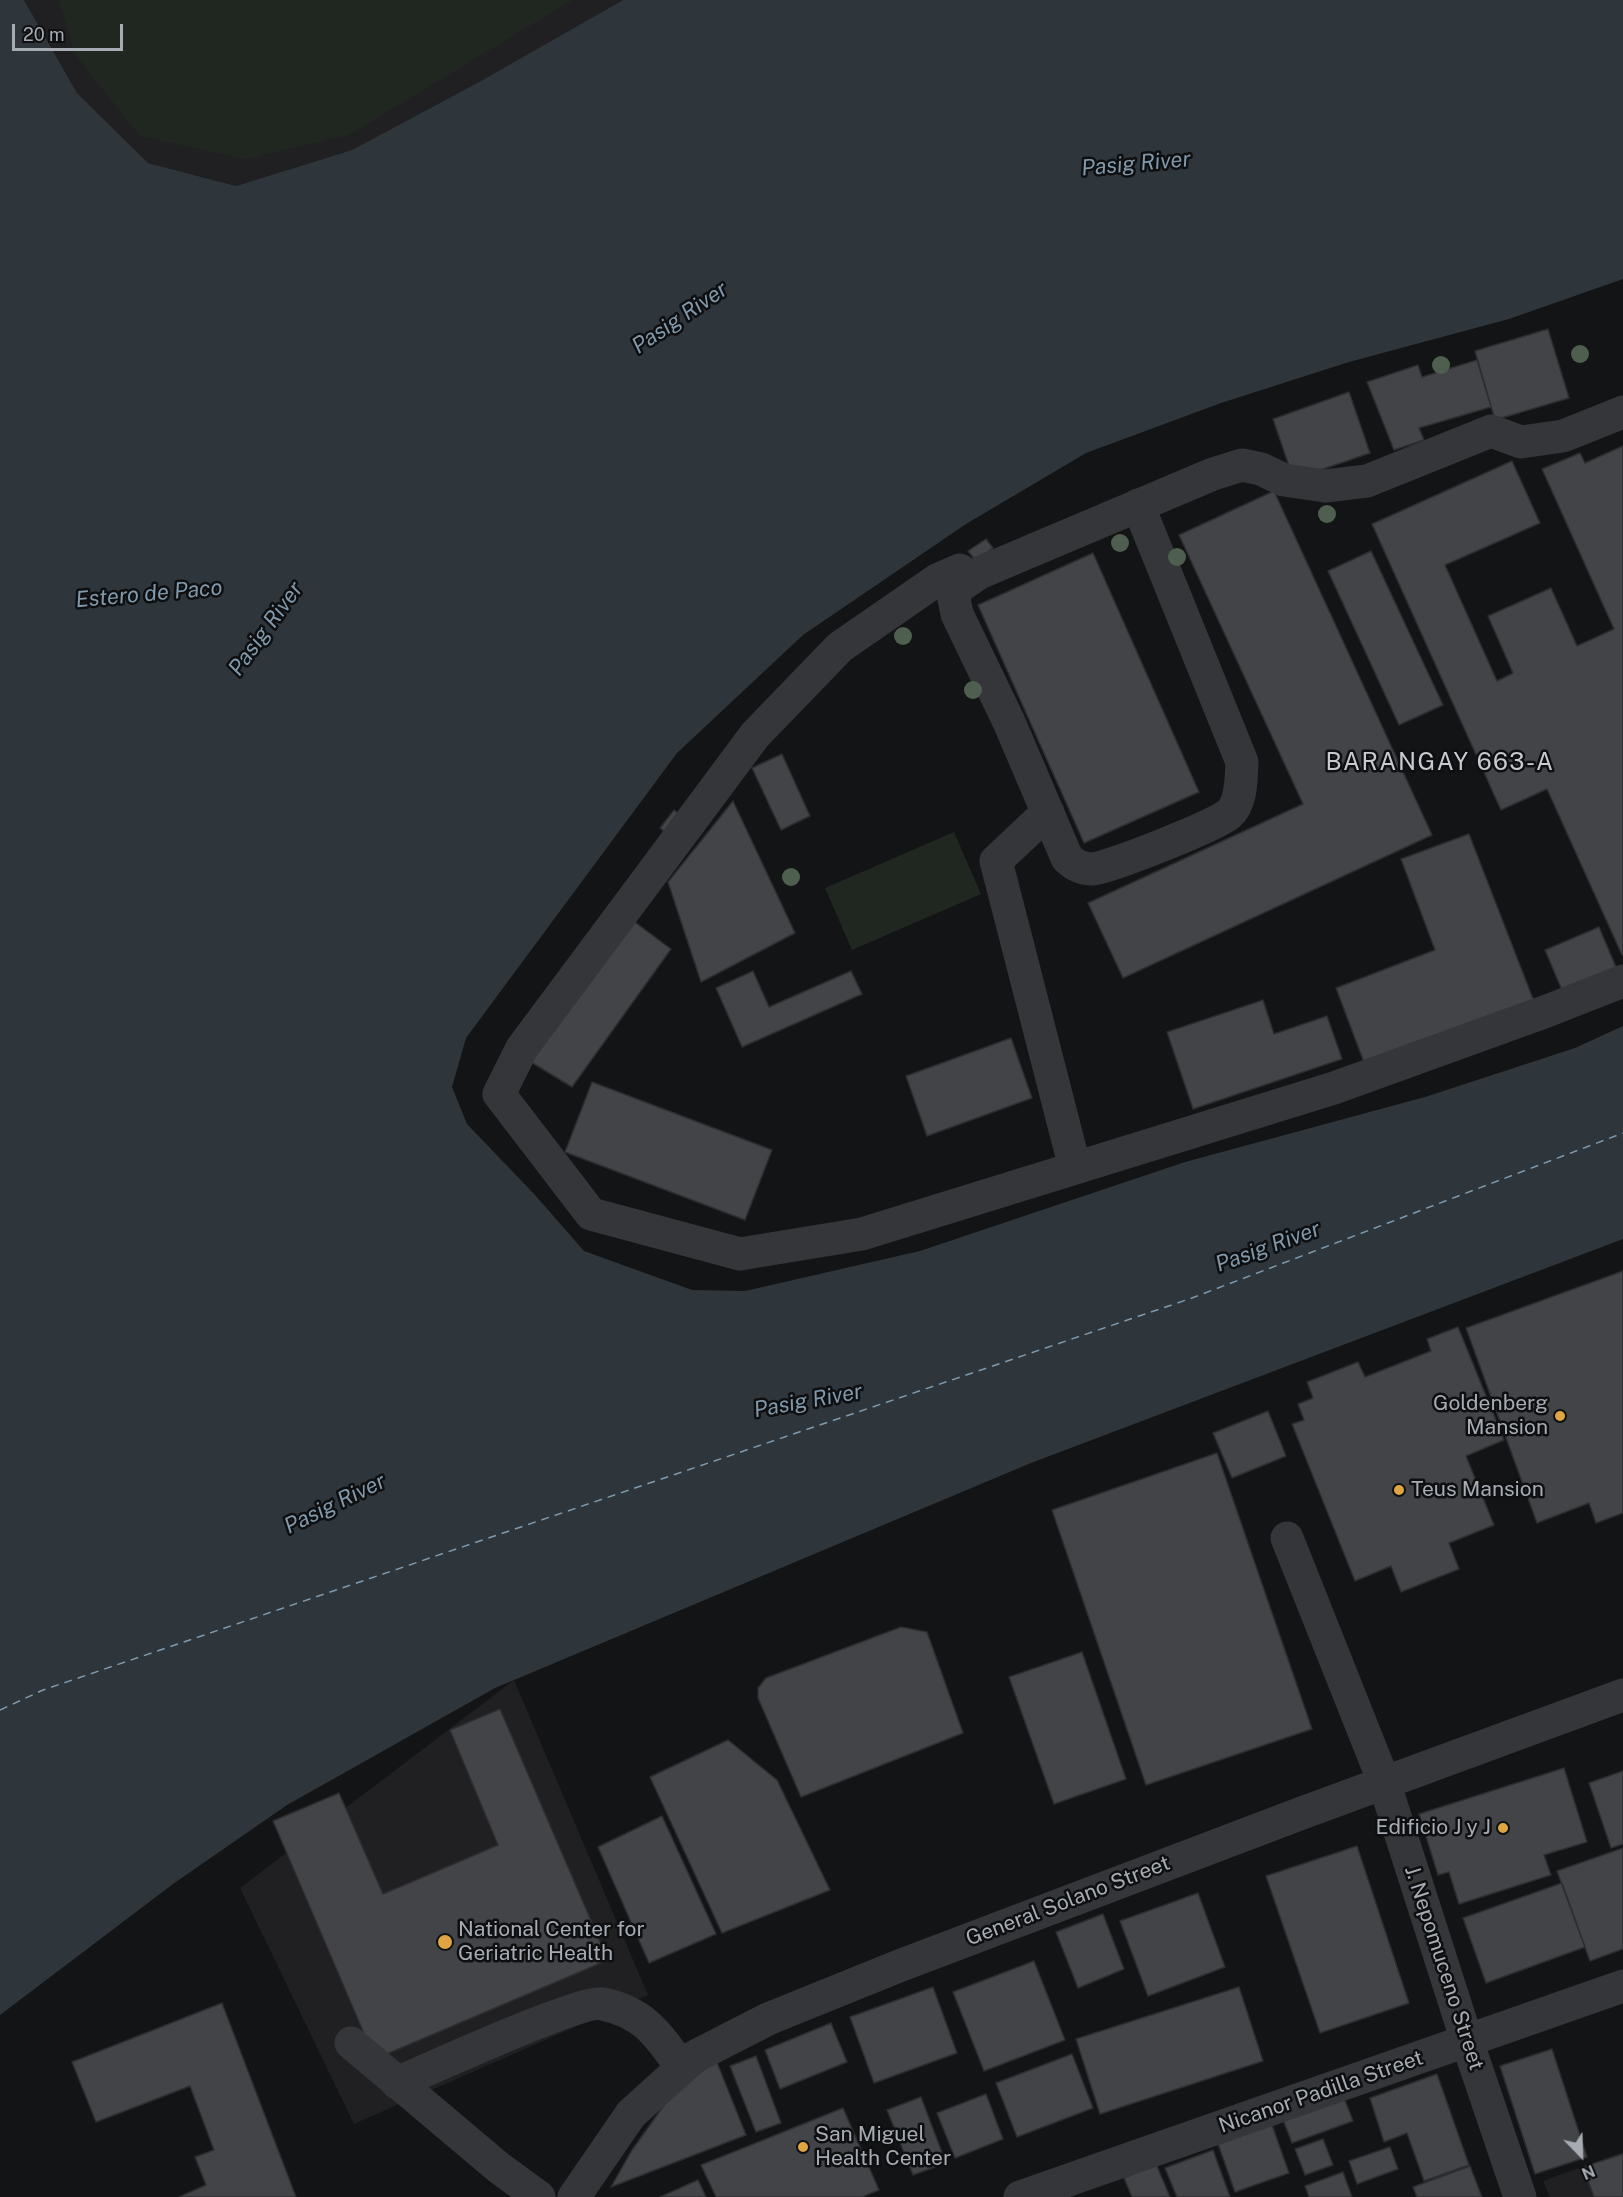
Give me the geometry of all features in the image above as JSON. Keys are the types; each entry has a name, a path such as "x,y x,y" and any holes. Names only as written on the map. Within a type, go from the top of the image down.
{"street":[{"path":"1138,506 1242,762 1241,791 1230,813 1216,821 1112,865 1091,869 1076,866 1067,858 995,693 957,614 954,593 957,588 979,573 1213,474 1242,465 1261,468 1284,480 1325,486 1367,481 1491,431 1521,441 1563,436 1623,412"},
{"path":"969,580 960,570 937,580 840,646 755,735 522,1048 499,1094 591,1214 741,1254 862,1233 1334,1088 1623,981"},
{"path":"1048,812 996,861 1075,1168"},
{"name":"J. Nepomuceno Street","path":"1287,1538 1384,1782 1520,2197"},
{"name":"General Solano Street","path":"574,2197 631,2114 694,2057 768,2019 833,1992 1384,1782 1623,1695"},
{"name":"Nicanor Padilla Street","path":"1020,2197 1066,2190 1467,2041 1623,1986"},
{"path":"398,2083 567,2012 600,2003 641,2018 654,2030 682,2068"},
{"path":"351,2043 498,2168 539,2197"}],"shaded area":[{"path":"24,0 623,0 479,82 352,150 236,186 148,163 77,93"},
{"path":"59,0 572,0 349,135 245,159 140,136 75,54"},
{"path":"954,832 981,894 852,950 825,888"},
{"name":"National Center for Geriatric Health","path":"514,1680 648,1995 354,2124 240,1888"},
{"path":"1623,2152 1623,2197 1550,2197 1543,2181"}],"water":[{"path":"0,0 24,0 77,93 148,163 236,186 352,150 479,82 623,0 1623,0 1623,279 1509,319 1349,362 1221,403 1086,453 966,524 803,635 677,753 466,1038 452,1087 467,1124 535,1195 584,1251 692,1290 745,1291 920,1251 1185,1162 1425,1097 1575,1048 1623,1026 1623,1239 1031,1463 495,1688 287,1805 173,1884 0,2015"}],"building":[{"path":"1548,329 1569,398 1495,420 1475,351"},
{"path":"1477,360 1491,407 1419,428 1424,440 1394,450 1367,382 1418,365 1422,377"},
{"path":"1349,392 1370,453 1303,476 1289,466 1273,419"},
{"path":"1623,446 1622,955 1547,789 1501,810 1372,524 1512,461 1540,523 1445,565 1497,681 1513,673 1488,616 1551,588 1577,646 1614,629 1542,469 1580,453 1585,463"},
{"path":"1274,491 1432,835 1123,978 1088,903 1303,804 1179,535"},
{"path":"986,539 993,548 976,561 968,551"},
{"path":"1371,551 1443,705 1399,725 1328,571"},
{"path":"1093,553 1199,792 1084,843 978,605"},
{"path":"782,754 810,816 781,830 752,768"},
{"path":"733,801 795,933 701,982 668,882"},
{"path":"674,810 687,820 673,838 660,828"},
{"path":"1469,834 1535,1004 1365,1065 1336,988 1435,950 1401,859"},
{"path":"632,920 671,949 572,1087 531,1062"},
{"path":"1599,927 1621,979 1567,1002 1545,950"},
{"path":"753,971 769,1007 851,971 862,994 742,1047 716,988"},
{"path":"1263,1000 1274,1034 1327,1016 1342,1059 1193,1109 1167,1032"},
{"path":"1011,1038 1032,1098 927,1136 906,1076"},
{"path":"592,1082 772,1150 745,1220 565,1152"},
{"name":"Goldenberg Mansion","path":"1623,1271 1623,1513 1596,1523 1589,1503 1537,1523 1466,1328"},
{"name":"Teus Mansion","path":"1458,1327 1504,1440 1466,1456 1494,1525 1449,1543 1459,1569 1401,1592 1391,1566 1355,1581 1292,1424 1304,1420 1298,1404 1313,1398 1307,1382 1358,1362 1365,1377 1431,1351 1427,1339"},
{"path":"1268,1411 1286,1456 1232,1478 1213,1433"},
{"path":"1217,1453 1312,1729 1146,1785 1052,1510"},
{"path":"901,1627 927,1632 963,1733 801,1797 758,1698 758,1688 766,1678"},
{"path":"1082,1652 1126,1779 1054,1804 1009,1677"},
{"path":"500,1709 608,1960 375,2059 273,1821 339,1793 383,1894 498,1845 450,1730"},
{"path":"728,1740 777,1780 830,1890 722,1933 650,1777"},
{"name":"Edificio J y J","path":"1564,1768 1587,1842 1544,1855 1551,1875 1459,1904 1449,1872 1438,1875 1419,1814"},
{"path":"1623,1771 1623,1844 1611,1848 1589,1783"},
{"path":"662,1816 716,1934 649,1963 598,1847"},
{"path":"1357,1846 1409,2003 1320,2033 1266,1876"},
{"path":"1623,1848 1623,1949 1590,1961 1557,1871"},
{"path":"1562,1883 1585,1947 1486,1983 1463,1918"},
{"path":"1198,1893 1225,1967 1148,1996 1120,1921"},
{"path":"1103,1914 1124,1969 1078,1988 1056,1932"},
{"path":"1034,1961 1065,2040 984,2071 953,1992"},
{"path":"933,1987 957,2053 874,2083 850,2017"},
{"path":"1239,1987 1263,2061 1100,2114 1076,2039"},
{"path":"222,2003 296,2197 179,2197 206,2185 195,2157 214,2150 190,2086 96,2122 72,2062"},
{"path":"831,2023 847,2062 780,2089 765,2050"},
{"path":"1552,2049 1587,2157 1535,2174 1500,2066"},
{"path":"1072,2054 1093,2108 1017,2137 996,2083"},
{"path":"756,2056 781,2123 756,2132 730,2066"},
{"path":"716,2060 746,2135 611,2187 632,2150 670,2097"},
{"path":"1437,2074 1469,2165 1424,2181 1407,2133 1384,2142 1370,2098"},
{"path":"1341,2090 1353,2121 1292,2143 1280,2112"},
{"path":"986,2094 1003,2139 955,2158 937,2113"},
{"path":"921,2097 946,2163 913,2175 887,2110"},
{"name":"San Miguel Health Center","path":"843,2108 879,2190 862,2197 716,2197 701,2165"},
{"path":"1271,2122 1289,2173 1235,2192 1217,2141"},
{"path":"1323,2139 1333,2165 1305,2175 1295,2149"},
{"path":"1390,2147 1398,2169 1357,2184 1349,2161"},
{"path":"1213,2150 1230,2197 1177,2197 1165,2168"},
{"path":"1623,2154 1623,2197 1594,2197 1583,2167"},
{"path":"1156,2164 1170,2197 1132,2197 1124,2178"},
{"path":"1470,2166 1482,2197 1417,2197 1413,2187"},
{"path":"1343,2172 1352,2197 1309,2197 1305,2186"},
{"path":"698,2180 706,2197 660,2197"}],"ferry route":[{"path":"0,1710 43,1690 1192,1298 1623,1133"}],"place":[{"name":"Goldenberg Mansion","path":"1560,1416"},
{"name":"Teus Mansion","path":"1399,1490"},
{"name":"Edificio J y J","path":"1503,1828"},
{"name":"National Center for Geriatric Health","path":"445,1942"},
{"name":"San Miguel Health Center","path":"803,2147"}],"district":[{"name":"BARANGAY 663-A","path":"1440,763"}],"water label":[{"name":"Pasig River","path":"1136,164"},
{"name":"Pasig River","path":"680,318"},
{"name":"Estero de Paco","path":"149,594"},
{"name":"Pasig River","path":"266,629"},
{"name":"Pasig River","path":"1268,1247"},
{"name":"Pasig River","path":"808,1401"},
{"name":"Pasig River","path":"335,1504"}]}
